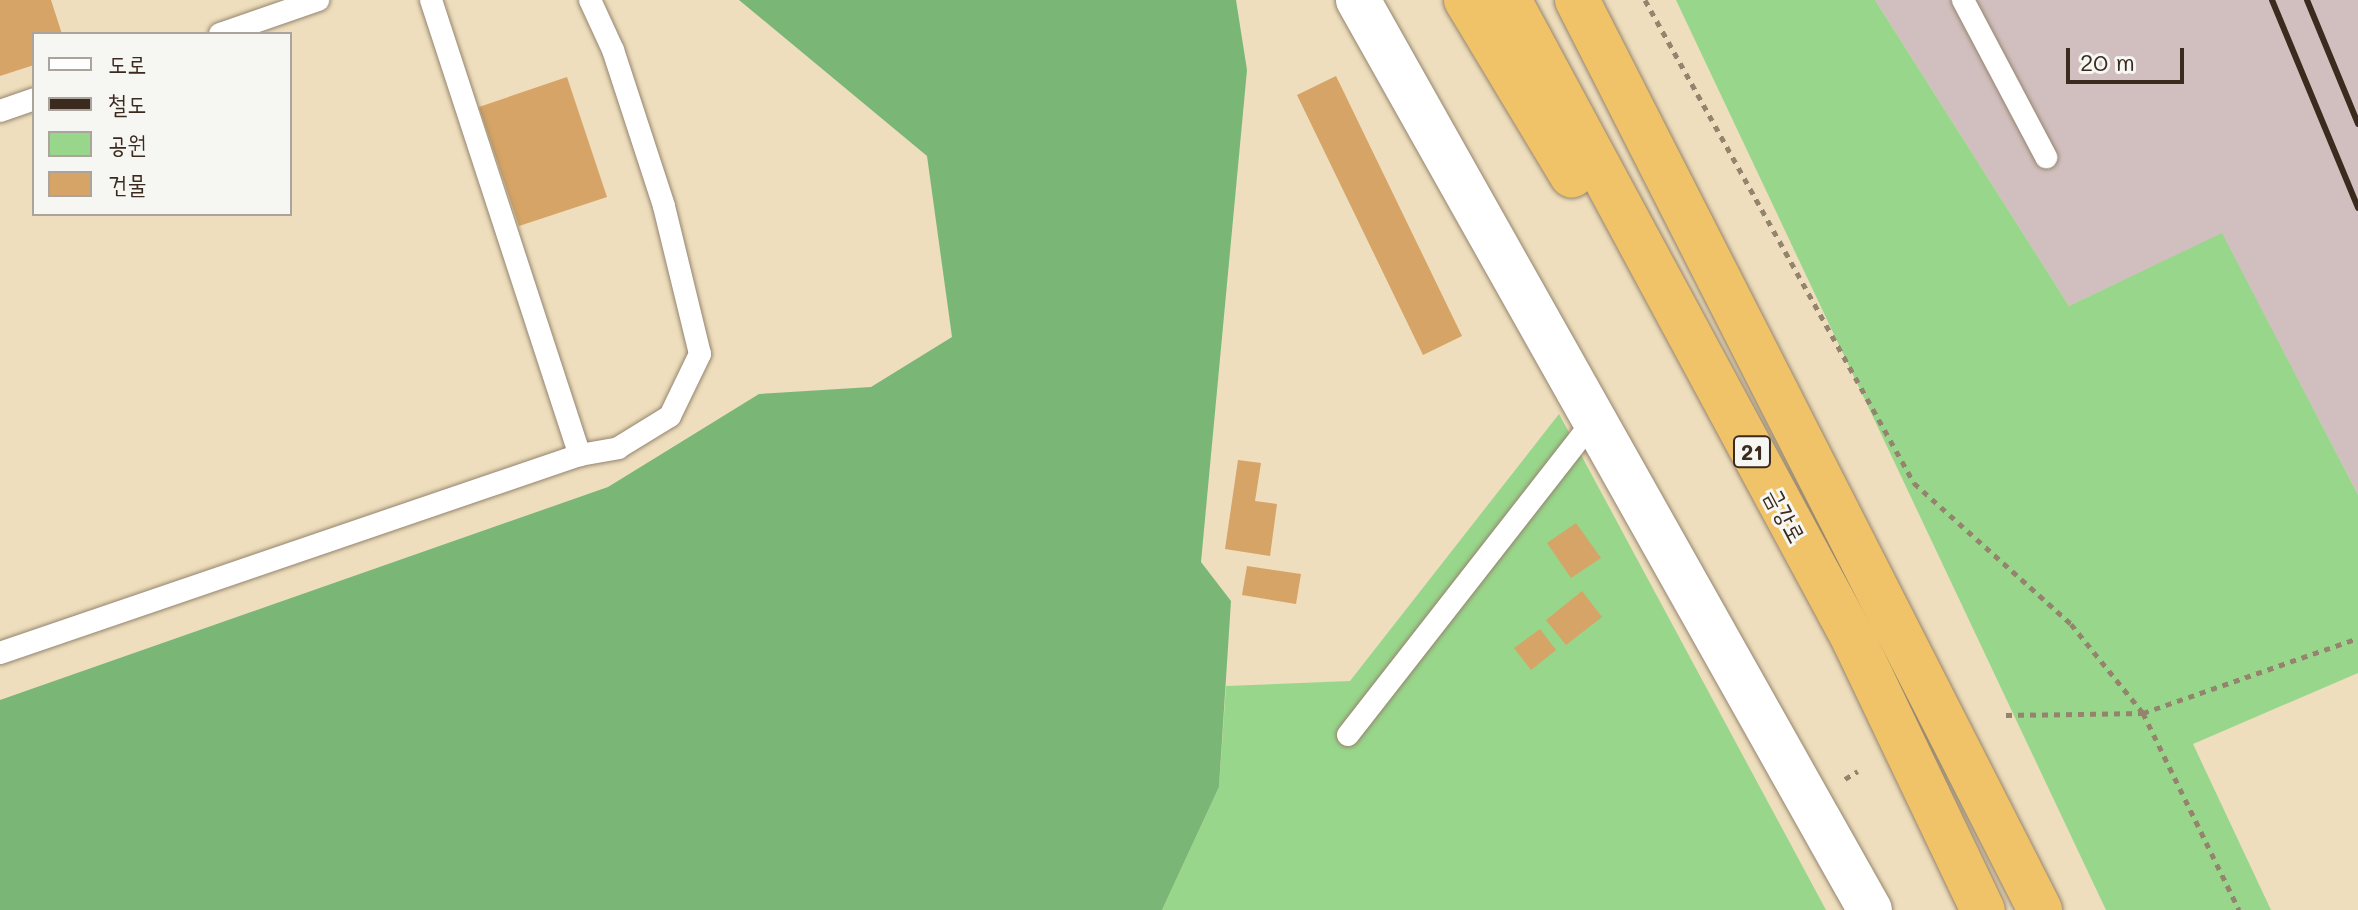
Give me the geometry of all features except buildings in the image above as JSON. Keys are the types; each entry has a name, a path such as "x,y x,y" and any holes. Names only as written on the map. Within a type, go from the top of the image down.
{"highway":[{"path":"1466,0 1896,730"},
{"name":"금강로","path":"1509,0 1854,640 1983,910"},
{"name":"금강로","path":"1583,7 2040,910"}],"street":[{"path":"1358,0 1596,418 1870,910"}],"lane":[{"path":"226,32 318,0"},
{"path":"431,0 580,455"},
{"path":"0,653 580,455 618,448 670,416 700,354 664,206 613,50 590,0"},
{"path":"1963,0 2046,157"},
{"path":"0,111 32,100"},
{"path":"1348,735 1596,418"}],"path":[{"path":"1645,0 1914,483 2071,624 2143,713 2239,910"},
{"path":"2006,715 2143,713 2358,638"}],"shaded area":[{"path":"1875,0 2358,0 2358,495 2222,234 2069,306"}],"green space":[{"path":"739,0 1236,0 1247,70 1201,562 1231,601 1219,787 1162,910 0,910 0,700 608,487 759,394 871,387 952,337 927,156"},
{"path":"1676,0 1875,0 2069,306 2222,233 2358,495 2358,673 2193,744 2271,910 2106,910"},
{"path":"1559,414 1826,910 1162,910 1219,787 1226,686 1350,681"}],"railway":[{"path":"2272,0 2358,208"},
{"path":"2307,0 2358,124"}]}
